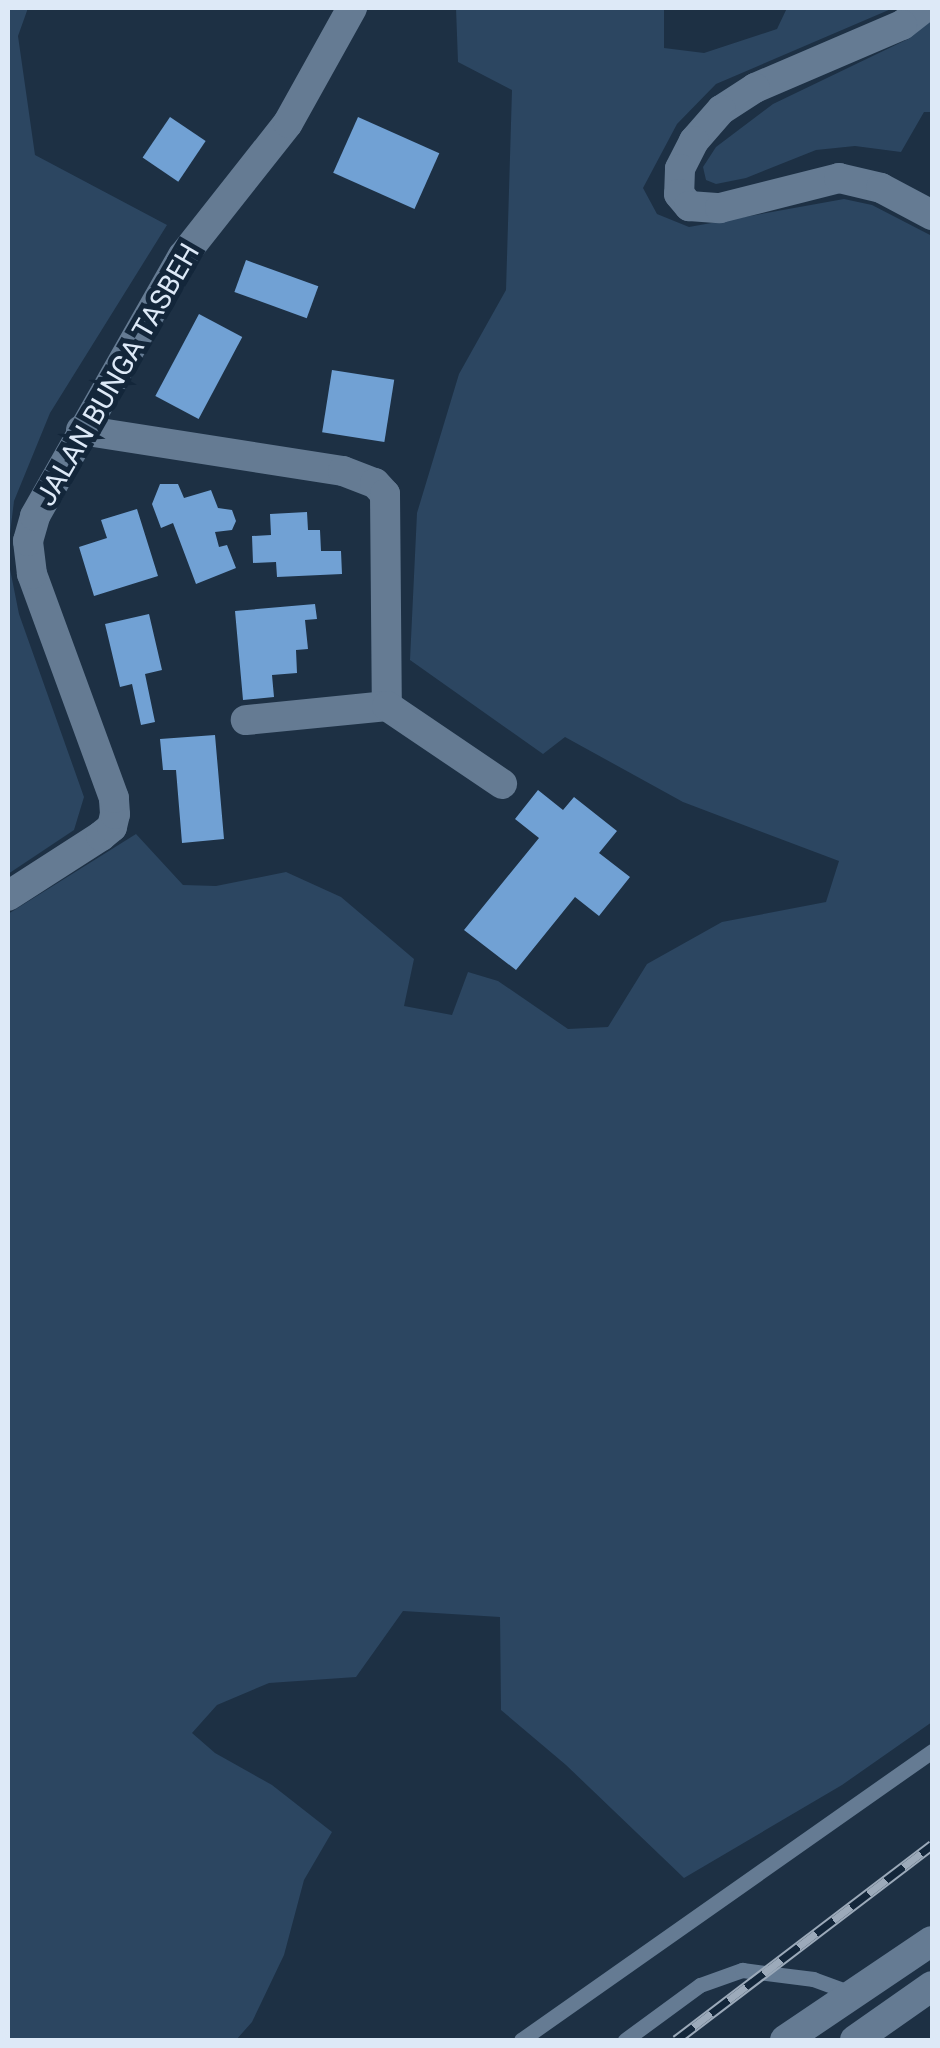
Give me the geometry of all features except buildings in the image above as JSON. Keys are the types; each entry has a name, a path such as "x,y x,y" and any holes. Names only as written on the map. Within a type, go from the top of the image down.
{"street":[{"name":"JALAN BUNGA TASBEH","path":"8,896 101,836 112,827 116,814 114,798 41,610 28,541 35,516 183,256 288,123 352,8"},
{"path":"924,8 902,25 756,88 720,110 694,140 680,169 679,194 689,206 720,208 839,178 881,188 932,216"},
{"path":"81,430 343,472 375,483 385,494 388,509 387,706"},
{"path":"246,720 387,706 502,784"},
{"path":"785,2040 932,1941"},
{"path":"855,2040 932,1986"}],"lane":[{"path":"521,2040 932,1751"},
{"path":"625,2040 700,1985 742,1970 813,1979 851,1993"}],"shaded area":[{"path":"8,8 28,8 18,36 35,155 167,225 50,413 14,501 8,550"},
{"path":"456,8 664,8 664,48 704,53 777,29 787,8 891,9 716,84 677,124 643,188 657,214 689,227 844,199 872,205 932,236 932,1722 842,1785 684,1878 566,1765 501,1710 500,1617 403,1611 356,1677 269,1683 217,1705 192,1733 215,1753 272,1785 332,1832 304,1880 284,1955 252,2022 236,2040 8,2040 8,914 136,834 183,885 216,886 286,872 341,897 414,959 404,1006 452,1015 468,972 498,981 568,1029 608,1027 647,964 722,922 826,902 839,861 683,802 565,737 543,754 410,660 417,513 459,374 506,290 512,90 458,62"},
{"path":"932,19 932,112 924,112 901,152 855,146 816,150 746,178 716,184 706,180 703,167 716,147 773,104 908,39"},
{"path":"8,559 19,614 84,797 74,830 8,874"}],"railway":[{"path":"676,2040 932,1845"}]}
